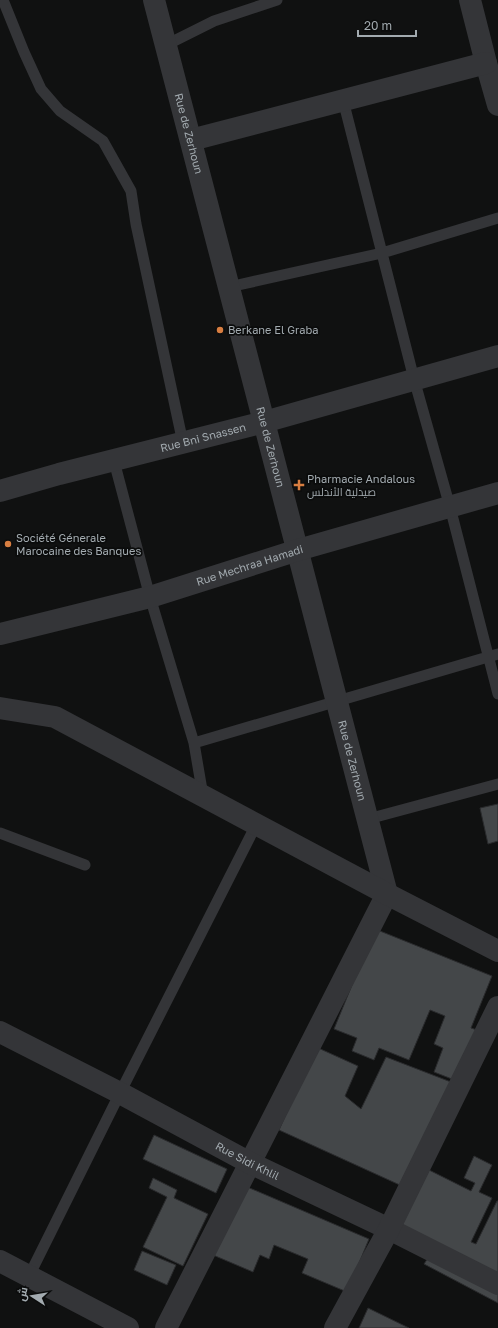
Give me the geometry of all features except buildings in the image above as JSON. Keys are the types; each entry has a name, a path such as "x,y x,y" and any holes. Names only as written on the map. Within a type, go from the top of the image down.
{"street":[{"name":"Rue de Zerhoun","path":"154,0 387,894"},
{"path":"470,0 492,61 498,105"},
{"path":"191,140 492,61"},
{"name":"Rue Bni Snassen","path":"0,491 59,474 264,422 498,356"},
{"name":"Rue Mechraa Hamadi","path":"0,634 150,597 298,550 498,493"},
{"path":"0,708 54,717 256,825 498,951"},
{"path":"166,1328 387,894"},
{"path":"335,1328 389,1229 498,1007"},
{"name":"Rue Sidi Khlil","path":"0,1032 120,1093 250,1164 389,1229 498,1284"},
{"path":"0,1261 128,1328"}],"lane":[{"path":"3,0 41,89 60,112 104,141 131,191 136,224 184,443"},
{"path":"166,44 214,21 277,0"},
{"path":"343,100 414,379 493,655 498,694"},
{"path":"229,287 382,253 498,218"},
{"path":"114,461 150,597 194,743 203,796"},
{"path":"194,743 493,655"},
{"path":"368,819 498,784"},
{"path":"29,1276 256,825"},
{"path":"0,833 85,864"}],"place":[{"name":"Berkane El Graba","path":"220,330"},
{"name":"Pharmacie Andalous صيدلية الأندلس","path":"299,485"},
{"name":"Société Génerale Marocaine des Banques","path":"8,544"}]}
